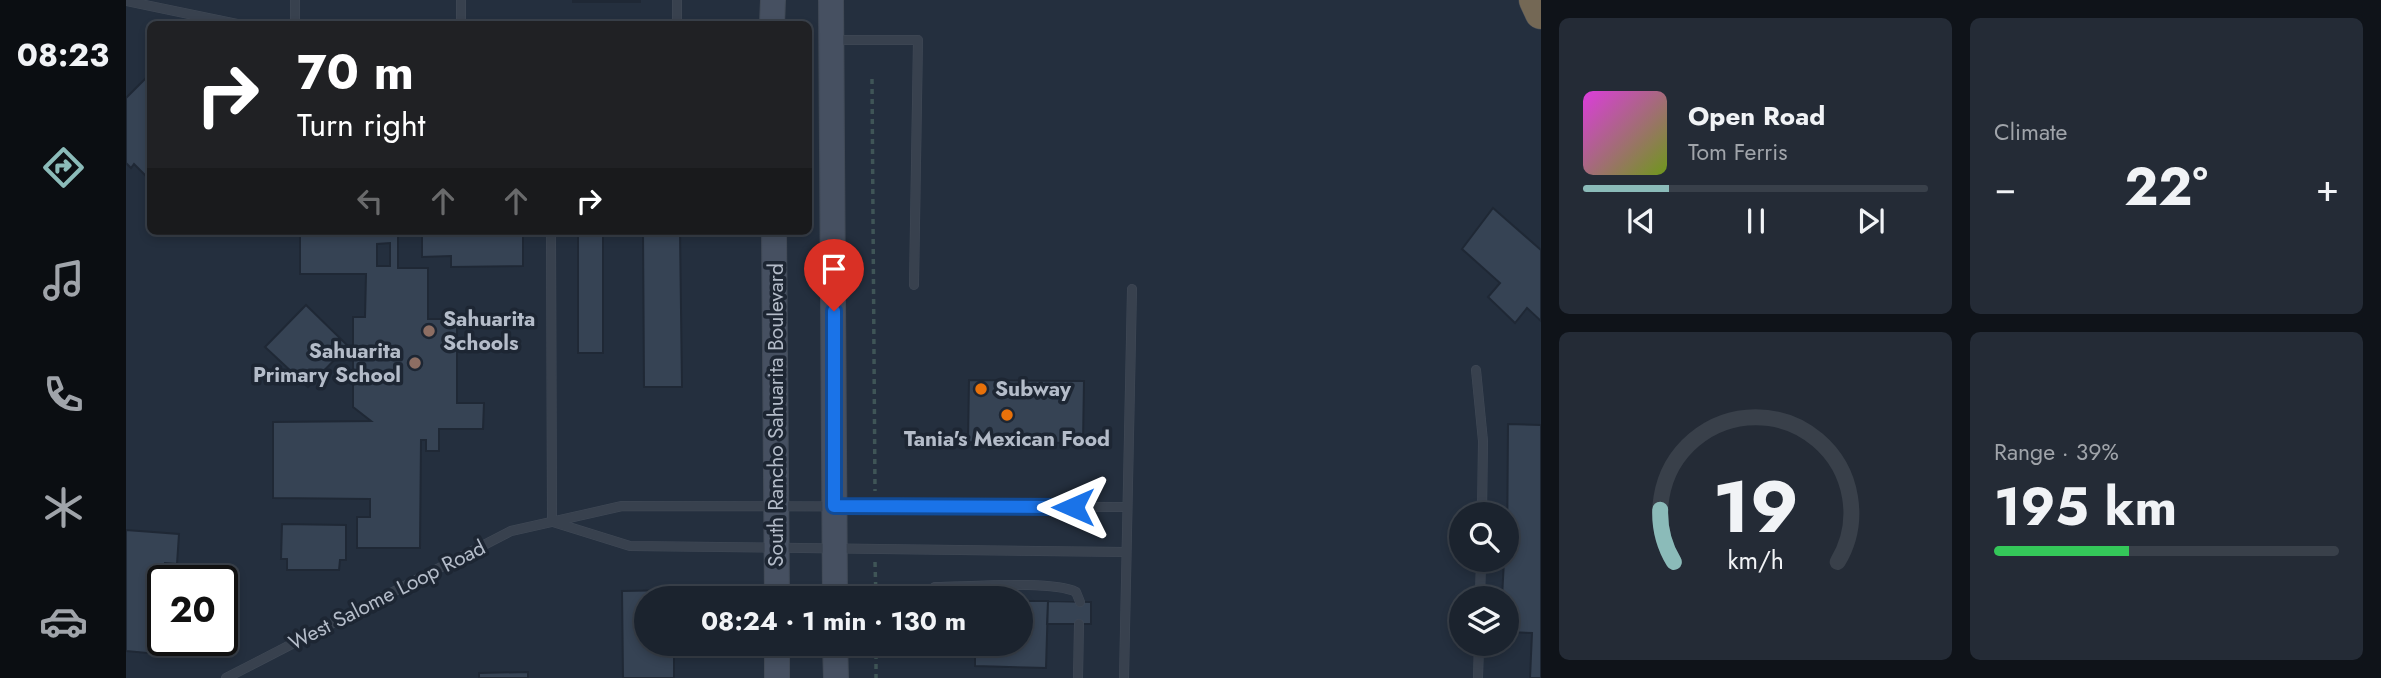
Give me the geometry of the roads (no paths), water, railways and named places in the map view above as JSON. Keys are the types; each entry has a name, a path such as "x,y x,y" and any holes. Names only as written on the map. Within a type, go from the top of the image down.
{"highway":[{"path":"1535,0 1541,13"}],"street":[{"path":"772,21 773,0"},
{"path":"831,0 835,586"},
{"name":"South Rancho Sahuarita Boulevard","path":"774,235 777,586"},
{"path":"777,656 777,678"},
{"path":"835,656 836,678"}],"lane":[{"path":"295,0 295,21"},
{"path":"461,0 461,21"},
{"path":"677,0 677,21"},
{"path":"126,1 223,21"},
{"path":"832,40 918,40 914,285"},
{"path":"551,235 552,521 630,546 1125,552"},
{"path":"1124,678 1125,507 1132,289"},
{"path":"1476,370 1483,441 1482,502"},
{"name":"West Salome Loop Road","path":"226,678 511,531 622,506 1125,507"},
{"path":"1033,587 1071,590 1076,592 1080,602"},
{"path":"1078,678 1079,624"},
{"path":"1478,678 1479,656"}],"place":[{"name":"Sahuarita Schools","path":"429,331"},
{"name":"Sahuarita Primary School","path":"415,363"},
{"name":"Subway","path":"981,389"},
{"name":"Tania's Mexican Food","path":"1007,415"}]}
